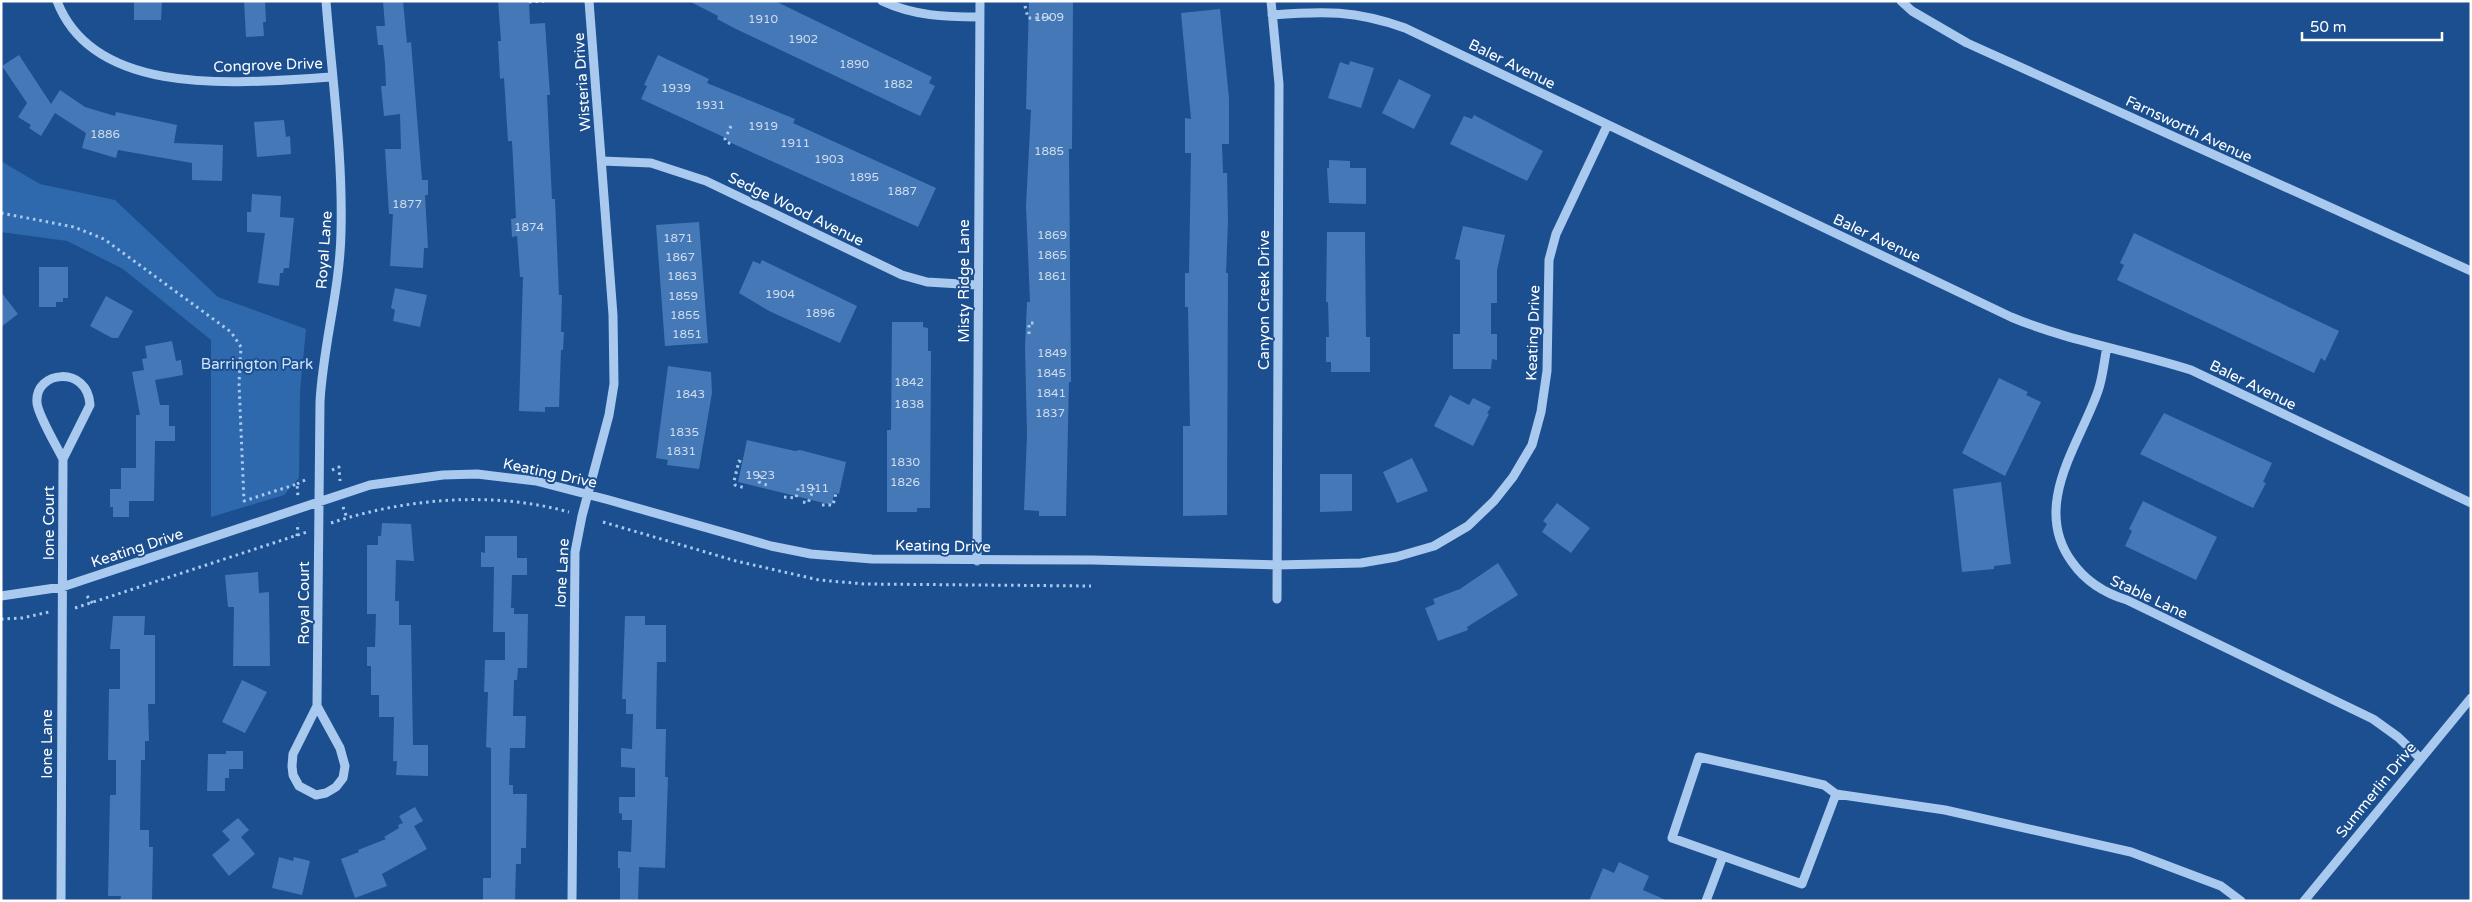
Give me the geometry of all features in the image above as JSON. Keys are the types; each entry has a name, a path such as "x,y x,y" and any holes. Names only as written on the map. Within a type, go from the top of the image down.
{"street":[{"name":"Congrove Drive","path":"57,1 71,30 87,46 106,59 132,68 168,76 218,83 332,77"},
{"name":"Royal Lane","path":"319,500 322,375 335,298 342,233 340,160 326,1"},
{"name":"Wisteria Drive","path":"589,1 602,161"},
{"path":"882,1 907,12 927,16 980,17"},
{"name":"Misty Ridge Lane","path":"977,561 980,1"},
{"name":"Canyon Creek Drive","path":"1270,1 1279,84 1277,599"},
{"name":"Farnsworth Avenue","path":"1901,1 1912,10 1967,43 2471,271"},
{"name":"Baler Avenue","path":"1272,15 1336,11 1380,19 1404,28 2011,317 2038,328 2191,370 2471,503"},
{"name":"Keating Drive","path":"1,596 62,587 319,500 370,485 404,478 443,475 504,476 588,494 771,546 811,554 872,559 977,561 1093,560 1277,566 1361,563 1396,557 1434,546 1468,526 1494,502 1513,477 1532,445 1541,412 1547,371 1549,260 1556,234 1607,126"},
{"name":"Sedge Wood Avenue","path":"602,161 651,163 679,170 902,274 927,282 977,284"},
{"name":"Ione Lane","path":"572,901 574,574 578,532 609,415 614,384 613,315 602,161"},
{"name":"Stable Lane","path":"2107,346 2098,390 2061,478 2056,498 2058,531 2068,558 2077,570 2099,589 2112,596 2127,600 2373,720 2398,737 2420,758"},
{"name":"Ione Court","path":"62,587 63,459 90,404 83,385 78,380 64,376 57,377 44,384 38,397 37,405 63,459"},
{"name":"Royal Court","path":"317,706 340,748 345,766 343,778 336,787 326,794 316,794 298,786 293,776 292,766 294,754 317,706 319,500"},
{"name":"Ione Lane","path":"61,901 62,587"},
{"name":"Summerlin Drive","path":"2304,901 2471,698"},
{"path":"1836,794 1802,884 1672,838 1699,757 1824,785 1836,794 1946,810 2131,852 2221,886 2241,901"},
{"path":"1706,901 1724,856"}],"path":[{"path":"529,2 544,1"},
{"path":"1025,6 1028,18 1049,17"},
{"path":"731,126 725,139 726,142 734,145"},
{"path":"1,213 74,228 104,239 231,332 241,347 239,383 244,501 307,479"},
{"path":"1029,334 1029,323 1037,323"},
{"path":"740,462 734,481 736,486 745,488"},
{"path":"760,475 759,482 769,486"},
{"path":"297,484 298,493"},
{"path":"784,497 796,498 799,485"},
{"path":"803,502 808,503 811,500 814,488"},
{"path":"822,505 831,507 836,493"},
{"path":"334,522 400,505 455,500 485,500 528,504 566,511"},
{"path":"343,509 347,518"},
{"path":"77,608 297,536"},
{"path":"87,596 93,604"},
{"path":"1,619 36,616 42,613"}],"green space":[{"name":"Barrington Park","path":"1,161 40,184 115,200 218,297 306,329 300,391 299,478 284,495 211,517 211,340 123,269 67,241 1,232"}],"building":[{"path":"134,1 162,1 161,20 134,20"},
{"path":"244,1 265,1 266,22 263,22 264,36 246,37"},
{"path":"383,1 403,1 407,43 411,42 422,180 428,180 428,195 425,195 428,248 424,248 423,268 390,266 393,214 389,214 385,149 401,149 400,114 384,116 381,86 386,86 385,64 383,45 378,45 376,26 385,26"},
{"path":"498,1 529,1 530,24 545,23 550,95 547,95 552,199 555,199 559,295 562,295 561,332 564,332 563,350 561,350 559,407 545,407 545,412 519,411 523,277 520,277 517,236 512,237 511,219 516,218 512,141 508,141 504,78 500,79 498,41 501,41"},
{"path":"689,1 775,1 932,77 929,83 935,86 920,116 736,29 717,19 718,16"},
{"path":"1029,1 1073,1 1072,149 1069,149 1071,382 1069,382 1066,516 1039,516 1039,511 1024,510 1027,435 1025,347 1027,302 1030,302 1026,206 1031,110 1026,109"},
{"path":"1220,9 1229,98 1229,144 1222,144 1223,173 1227,173 1228,221 1226,273 1228,273 1227,515 1183,516 1183,426 1190,426 1188,307 1185,307 1185,273 1189,273 1191,153 1185,153 1185,118 1191,119 1181,13"},
{"path":"19,55 51,104 60,90 85,107 115,116 116,112 177,125 174,143 223,145 222,181 192,180 192,163 118,150 116,158 82,148 86,133 55,113 41,136 29,128 31,125 18,117 27,103 2,66"},
{"path":"658,55 709,79 707,83 795,119 793,123 936,188 918,227 727,141 728,139 641,99 647,86 644,85"},
{"path":"1350,61 1374,68 1361,108 1328,98 1340,62 1349,65"},
{"path":"1399,79 1431,95 1414,129 1382,113"},
{"path":"1474,115 1543,151 1527,181 1450,144 1464,116 1472,119"},
{"path":"284,120 286,137 290,136 291,154 257,157 254,122"},
{"path":"1329,160 1350,161 1350,168 1366,168 1366,204 1329,203 1327,168 1329,168"},
{"path":"252,194 281,196 280,217 294,218 289,268 284,268 283,273 280,273 279,286 258,283 265,233 247,232 247,212 251,212"},
{"path":"699,222 708,343 665,346 656,225"},
{"path":"1463,226 1505,235 1497,270 1497,303 1491,303 1491,334 1497,334 1497,360 1492,359 1491,369 1453,369 1453,334 1460,334 1460,260 1455,259"},
{"path":"1327,232 1365,232 1366,337 1370,337 1370,372 1331,372 1331,362 1326,362 1326,337 1329,337 1328,302 1326,302"},
{"path":"2134,233 2339,331 2325,361 2321,358 2314,373 2117,280 2124,265 2120,263"},
{"path":"762,260 857,306 840,343 769,311 739,293 753,261 760,264"},
{"path":"39,267 68,267 68,298 63,298 63,302 56,302 56,307 39,307"},
{"path":"395,288 427,295 420,327 393,321 395,310 391,308"},
{"path":"1,292 18,314 1,327"},
{"path":"106,296 133,311 118,338 112,338 90,326"},
{"path":"892,322 923,322 923,327 928,328 928,351 931,351 930,508 917,508 917,512 887,512 887,430 891,430"},
{"path":"172,341 176,361 181,360 183,375 155,380 160,405 169,405 169,426 175,426 175,441 155,441 154,501 129,501 129,517 113,517 113,507 110,507 110,489 121,489 121,468 136,468 136,415 140,415 132,372 144,370 142,359 147,358 145,346"},
{"path":"668,366 711,372 712,393 699,469 667,465 668,460 656,458"},
{"path":"1999,378 2028,392 2026,395 2041,402 2005,476 1962,453"},
{"path":"1450,395 1469,405 1473,398 1491,407 1473,446 1434,426"},
{"path":"2164,413 2272,463 2263,482 2266,483 2253,508 2140,454"},
{"path":"747,440 795,451 800,450 846,462 839,494 834,493 832,505 738,482"},
{"path":"1412,458 1428,491 1397,503 1383,472"},
{"path":"1320,474 1352,474 1352,511 1320,512"},
{"path":"2001,482 2011,564 1994,566 1994,569 1962,572 1953,489"},
{"path":"2143,501 2217,537 2196,580 2125,546 2132,531 2129,529"},
{"path":"1557,503 1590,528 1571,553 1542,532 1547,524 1543,521"},
{"path":"382,523 411,524 414,561 396,560 395,601 399,601 399,625 411,625 413,745 428,745 428,776 396,775 397,761 393,761 394,717 379,717 379,695 371,695 371,666 367,666 367,647 375,647 376,614 367,614 367,545 378,545 378,536 381,536"},
{"path":"485,536 517,536 517,558 527,558 527,575 512,575 511,608 514,608 514,614 528,614 527,668 518,668 517,680 514,680 513,716 526,716 525,748 510,748 509,785 513,785 513,794 527,794 526,848 521,848 521,864 516,864 515,901 483,901 483,878 491,878 491,748 486,747 488,692 484,692 485,660 505,660 505,632 493,632 494,567 481,567 481,552 485,553"},
{"path":"1498,563 1518,595 1467,627 1468,630 1438,641 1425,608 1435,604 1433,599 1460,589"},
{"path":"258,572 259,593 269,592 270,666 233,666 234,607 228,607 225,575"},
{"path":"113,616 145,616 144,635 155,635 155,704 148,704 149,741 145,741 145,760 141,760 140,830 149,830 149,847 153,847 152,901 120,901 121,896 108,896 110,795 116,795 116,760 108,760 109,689 120,689 120,649 110,649"},
{"path":"625,616 645,616 645,625 666,625 666,662 657,662 656,729 666,729 665,777 668,777 665,868 639,867 638,901 620,901 620,868 618,868 618,851 631,852 632,820 622,820 622,814 619,813 619,797 635,797 635,768 621,767 621,748 632,749 633,714 626,714 626,699 622,699"},
{"path":"242,680 267,692 245,733 222,722"},
{"path":"226,751 243,751 243,769 229,769 229,778 225,778 225,791 207,791 208,754 226,754"},
{"path":"415,807 423,821 414,826 427,849 382,874 387,886 355,898 341,859 386,839 384,837 399,828 398,825 403,823 399,816"},
{"path":"238,818 249,830 241,837 255,854 229,876 212,855 230,840 222,831"},
{"path":"279,857 293,861 294,857 310,861 302,895 272,888"},
{"path":"1619,862 1649,876 1643,890 1668,901 1589,901 1603,868 1614,873"}]}
